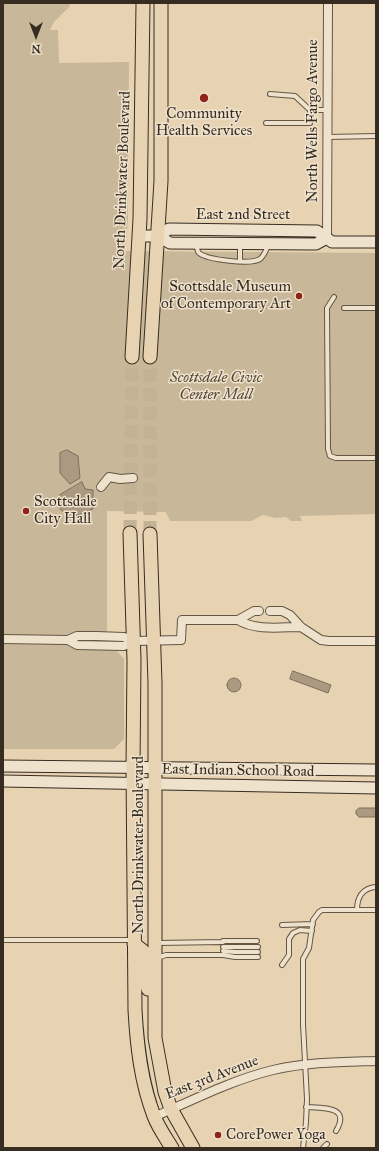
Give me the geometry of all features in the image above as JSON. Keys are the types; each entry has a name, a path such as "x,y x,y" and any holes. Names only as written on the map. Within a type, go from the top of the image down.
{"main road":[{"name":"North Drinkwater Boulevard","path":"132,357 139,236 143,3"},
{"path":"150,357 161,181 161,3"},
{"path":"142,81 161,81"},
{"name":"East 2nd Street","path":"158,236 169,229 317,231 332,242 376,242"},
{"name":"East 2nd Street","path":"139,236 158,236 170,243 196,244 316,244 328,238"},
{"name":"North Drinkwater Boulevard","path":"130,533 134,642 134,942 137,1042 142,1073 154,1117 172,1148"},
{"name":"North Drinkwater Boulevard","path":"150,534 154,640 155,1038 165,1092 171,1109 194,1148"},
{"name":"East Indian School Road","path":"3,766 376,770"},
{"name":"East Indian School Road","path":"3,781 376,788"},
{"path":"134,942 143,951 145,958 147,988 155,999"}],"street":[{"name":"North Wells Fargo Avenue","path":"328,3 328,238"},
{"path":"102,487 109,477 120,480 133,478"},
{"path":"3,639 68,640 77,636 124,637 134,642 181,640 182,620 238,620 254,611 259,611"},
{"path":"270,611 282,611 290,615 302,627 316,637 329,642 376,641"},
{"path":"238,620 244,624 257,627 302,627"},
{"name":"East 3rd Avenue","path":"154,1117 233,1082 273,1070 330,1062 376,1061"}],"lane":[{"path":"270,94 295,96 310,110 327,110"},
{"path":"266,123 310,123 310,110"},
{"path":"327,137 376,136"},
{"path":"240,243 240,261"},
{"path":"196,244 198,251 202,254 240,261 258,260 262,258 270,243"},
{"path":"334,297 327,308 328,449 330,456 336,458 376,458"},
{"path":"344,308 375,308 374,314"},
{"path":"358,910 359,898 362,893 367,889 376,887"},
{"path":"308,1148 303,1147 306,1107 303,959 309,948 313,924 316,915 322,910 376,910"},
{"path":"282,925 313,924"},
{"path":"282,965 289,955 289,939 292,932 300,930 312,931"},
{"path":"3,940 134,942"},
{"path":"155,943 223,945 257,941"},
{"path":"155,958 166,955 223,955 235,957 258,952 235,952 223,945"},
{"path":"306,1107 332,1109 338,1113 341,1117 341,1121 336,1131"},
{"path":"323,1148 327,1144"}],"green space":[{"name":"Scottsdale Civic Center Mall","path":"3,3 69,3 70,6 54,22 50,30 58,30 59,63 129,62 128,220 125,251 376,253 376,514 300,516 302,521 291,521 286,517 275,518 263,515 251,521 170,521 166,512 107,511 107,648 115,649 124,659 124,739 114,749 3,749"}],"shaded area":[{"path":"67,450 78,456 80,478 70,484 60,473 60,453"},
{"path":"82,482 85,489 93,490 93,509 71,518 60,509 60,495"},
{"path":"293,671 331,685 328,693 290,679"},
{"path":"234,678 239,680 241,685 239,690 234,692 229,690 227,685 229,680"},
{"path":"359,808 376,808 376,817 359,817 356,814 356,811"}],"tunnel":[{"path":"130,533 132,357"},
{"path":"150,357 150,534"}],"place":[{"name":"Community Health Services","path":"204,98"},
{"name":"Scottsdale Museum of Contemporary Art","path":"299,296"},
{"name":"Scottsdale City Hall","path":"26,511"},
{"name":"CorePower Yoga","path":"218,1135"}]}
